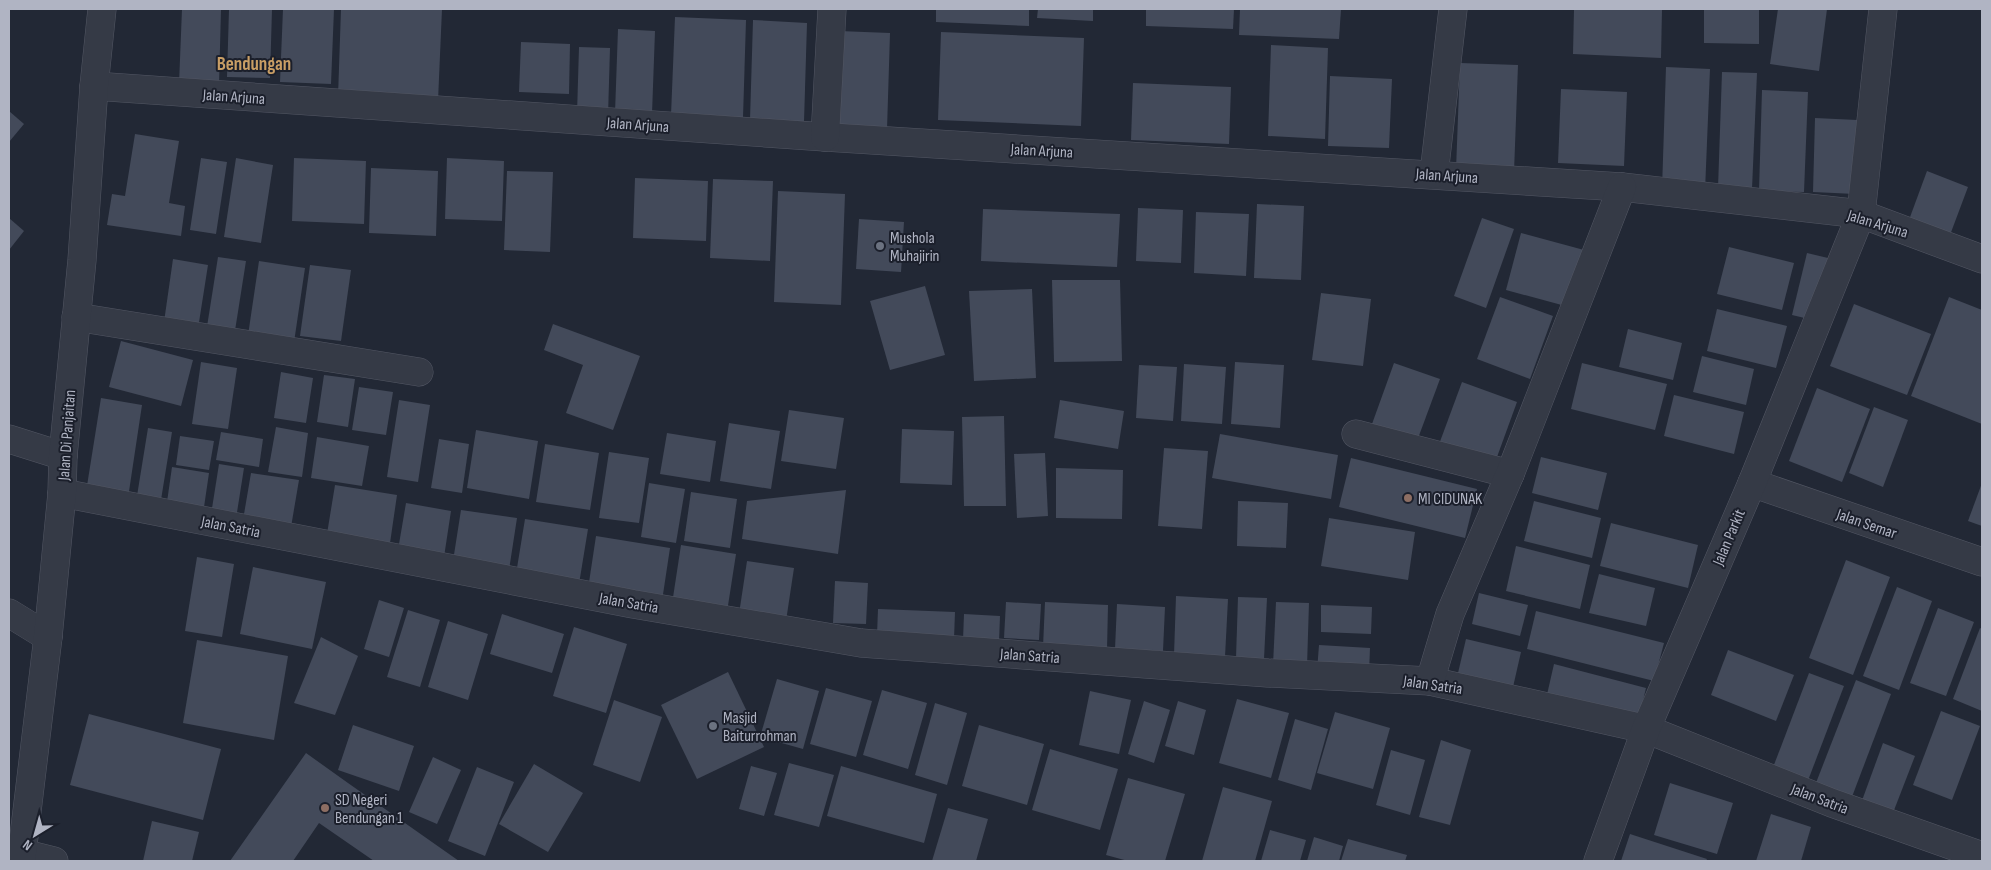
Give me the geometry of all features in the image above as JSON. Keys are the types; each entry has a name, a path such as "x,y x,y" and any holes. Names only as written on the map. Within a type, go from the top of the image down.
{"street":[{"name":"Jalan Di Panjaitan","path":"22,857 48,637 62,493 63,456 102,9"},
{"path":"825,137 832,9"},
{"path":"1434,174 1453,9"},
{"name":"Jalan Parkit","path":"1598,861 1646,728 1752,483 1861,214 1883,9"},
{"name":"Jalan Arjuna","path":"94,86 825,137 1622,187 1861,214 1982,259"},
{"path":"1430,680 1450,614 1510,474 1622,187"},
{"path":"76,317 419,372"},
{"path":"1356,434 1510,474"},
{"path":"9,439 63,456"},
{"name":"Jalan Semar","path":"1752,483 1982,562"},
{"name":"Jalan Satria","path":"62,493 634,604 861,643 1268,673 1430,680 1646,728 1832,803 1982,856"},
{"path":"9,613 48,637"},
{"path":"22,857 54,861"}],"building":[{"path":"182,9 221,9 219,85 179,84"},
{"path":"229,9 272,9 270,78 227,77"},
{"path":"283,9 334,9 331,84 280,82"},
{"path":"341,9 442,9 438,101 338,97"},
{"path":"936,9 1029,9 1029,26 936,22"},
{"path":"1038,9 1093,9 1093,21 1037,18"},
{"path":"1146,9 1234,9 1233,29 1146,26"},
{"path":"1240,9 1341,9 1339,39 1239,35"},
{"path":"1574,9 1662,9 1661,58 1573,54"},
{"path":"1704,9 1759,9 1759,44 1704,43"},
{"path":"1778,9 1827,9 1819,71 1770,64"},
{"path":"675,17 746,20 743,118 671,115"},
{"path":"753,20 807,23 804,122 750,120"},
{"path":"618,29 655,31 652,114 615,113"},
{"path":"839,31 890,33 887,129 835,127"},
{"path":"941,32 1084,38 1081,126 938,120"},
{"path":"521,42 570,44 569,94 519,92"},
{"path":"1271,45 1328,48 1325,139 1268,136"},
{"path":"579,47 610,48 608,116 577,114"},
{"path":"1460,63 1518,65 1514,172 1456,170"},
{"path":"1666,67 1710,69 1705,191 1662,189"},
{"path":"1722,72 1757,73 1752,189 1718,188"},
{"path":"1330,76 1392,79 1389,148 1328,146"},
{"path":"1133,83 1231,87 1229,144 1131,140"},
{"path":"1561,89 1627,92 1624,166 1558,163"},
{"path":"1762,90 1808,92 1804,192 1759,191"},
{"path":"9,111 24,124 9,142"},
{"path":"1815,118 1857,120 1855,194 1813,192"},
{"path":"135,134 179,141 169,203 185,206 181,236 107,225 112,194 125,196"},
{"path":"201,158 227,162 216,234 190,230"},
{"path":"236,158 273,165 261,243 224,237"},
{"path":"294,158 366,161 364,224 292,221"},
{"path":"447,158 504,161 502,221 445,219"},
{"path":"371,168 438,171 436,236 369,233"},
{"path":"507,171 553,172 550,252 504,250"},
{"path":"1927,171 1968,187 1947,243 1906,228"},
{"path":"635,178 708,181 706,241 633,238"},
{"path":"713,179 773,181 770,261 710,258"},
{"path":"778,191 845,194 841,305 774,302"},
{"path":"1257,204 1304,206 1301,280 1254,278"},
{"path":"1138,208 1183,210 1181,263 1136,261"},
{"path":"983,209 1120,214 1117,267 981,261"},
{"path":"1196,212 1249,214 1246,276 1194,273"},
{"path":"9,218 24,231 9,250"},
{"path":"1482,218 1514,229 1486,308 1454,296"},
{"name":"Mushola Muhajirin","path":"859,219 904,222 901,272 856,269"},
{"path":"1521,233 1584,250 1569,307 1506,290"},
{"path":"1729,247 1794,263 1782,310 1717,294"},
{"path":"1807,253 1828,258 1813,320 1792,315"},
{"path":"218,257 246,261 234,337 206,333"},
{"path":"173,259 208,265 197,335 163,329"},
{"path":"259,261 305,268 293,349 247,342"},
{"path":"310,265 351,270 341,341 300,336"},
{"path":"1052,280 1120,280 1122,361 1054,362"},
{"path":"925,286 945,355 890,370 870,301"},
{"path":"1032,289 1036,378 974,381 969,291"},
{"path":"1321,293 1371,299 1363,366 1312,360"},
{"path":"1500,297 1553,316 1530,379 1477,359"},
{"path":"1949,297 1982,310 1982,424 1911,396"},
{"path":"1854,304 1931,334 1907,395 1830,366"},
{"path":"1717,309 1787,326 1776,368 1707,351"},
{"path":"553,324 640,356 613,430 566,413 583,365 544,350"},
{"path":"1628,329 1682,343 1673,380 1619,367"},
{"path":"121,341 193,360 181,406 109,387"},
{"path":"1702,356 1754,369 1746,405 1693,392"},
{"path":"201,362 237,368 228,429 192,424"},
{"path":"1235,362 1284,365 1280,428 1231,424"},
{"path":"1394,363 1440,379 1417,441 1372,424"},
{"path":"1582,363 1667,384 1655,430 1571,409"},
{"path":"1184,364 1226,367 1222,424 1181,421"},
{"path":"1139,365 1177,367 1173,421 1136,418"},
{"path":"281,372 313,378 306,423 274,418"},
{"path":"324,375 355,379 348,427 317,422"},
{"path":"1462,382 1517,402 1493,468 1438,447"},
{"path":"359,387 393,392 386,435 352,430"},
{"path":"1817,388 1870,409 1842,482 1789,461"},
{"path":"1674,395 1744,412 1734,454 1664,436"},
{"path":"101,398 142,405 128,498 86,492"},
{"path":"399,400 430,405 418,482 387,477"},
{"path":"1060,400 1124,411 1118,449 1054,438"},
{"path":"1874,407 1908,420 1883,487 1849,473"},
{"path":"789,410 844,418 836,469 781,461"},
{"path":"1004,416 1006,506 964,506 962,417"},
{"path":"729,423 780,431 771,489 720,481"},
{"path":"276,427 308,433 302,477 268,472"},
{"path":"148,428 172,432 160,506 136,502"},
{"path":"902,429 954,431 952,485 900,483"},
{"path":"476,430 538,441 529,499 467,488"},
{"path":"221,432 263,439 259,467 216,460"},
{"path":"667,433 716,441 710,482 660,474"},
{"path":"1220,434 1338,455 1331,499 1212,478"},
{"path":"180,436 214,441 209,470 176,465"},
{"path":"317,437 369,446 362,486 311,478"},
{"path":"439,439 469,444 462,493 431,488"},
{"path":"545,444 599,453 590,510 536,502"},
{"path":"1164,448 1208,451 1202,529 1158,526"},
{"path":"609,452 649,458 639,523 599,518"},
{"path":"1045,453 1048,516 1017,518 1014,454"},
{"path":"1541,457 1607,473 1598,510 1532,493"},
{"name":"MI CIDUNAK","path":"1351,458 1477,489 1465,538 1339,507"},
{"path":"219,464 244,468 235,525 210,521"},
{"path":"172,467 209,473 203,514 166,509"},
{"path":"1056,468 1123,470 1122,519 1056,518"},
{"path":"251,473 299,480 290,533 242,526"},
{"path":"649,483 685,489 676,543 641,537"},
{"path":"1982,483 1982,526 1968,521"},
{"path":"335,485 397,495 389,550 326,540"},
{"path":"846,490 838,554 742,539 747,501"},
{"path":"691,492 737,499 730,548 684,541"},
{"path":"1238,501 1288,503 1286,548 1237,546"},
{"path":"1534,501 1601,518 1592,558 1524,541"},
{"path":"406,503 451,511 444,557 398,550"},
{"path":"461,510 517,518 509,570 453,561"},
{"path":"1329,518 1415,532 1408,580 1321,566"},
{"path":"525,519 588,529 579,584 516,574"},
{"path":"1611,523 1698,545 1688,588 1600,566"},
{"path":"596,536 670,548 662,601 588,589"},
{"path":"681,545 736,554 727,612 672,604"},
{"path":"1516,546 1590,565 1580,609 1506,591"},
{"path":"197,557 234,564 222,637 185,631"},
{"path":"1846,560 1890,577 1853,675 1809,658"},
{"path":"747,561 794,568 786,621 739,614"},
{"path":"253,567 326,582 312,649 240,634"},
{"path":"1599,574 1655,588 1646,626 1589,613"},
{"path":"835,581 868,583 866,624 833,623"},
{"path":"1897,587 1932,601 1899,690 1863,676"},
{"path":"1479,593 1528,605 1520,636 1472,624"},
{"path":"1176,596 1228,599 1225,657 1174,655"},
{"path":"1238,597 1267,598 1264,659 1236,658"},
{"path":"379,600 404,608 389,657 364,649"},
{"path":"1006,602 1041,604 1039,640 1004,638"},
{"path":"1045,602 1108,605 1107,650 1043,647"},
{"path":"1276,602 1309,603 1307,666 1273,665"},
{"path":"1117,604 1165,607 1163,651 1115,649"},
{"path":"1321,605 1372,607 1371,634 1321,632"},
{"path":"1938,608 1974,622 1946,696 1910,683"},
{"path":"878,609 955,612 954,639 877,635"},
{"path":"408,610 440,620 420,687 387,677"},
{"path":"1536,611 1664,643 1654,681 1527,649"},
{"path":"502,614 564,634 552,673 490,654"},
{"path":"964,614 1000,616 999,642 963,640"},
{"path":"448,621 488,634 468,700 428,687"},
{"path":"574,627 627,644 606,713 553,696"},
{"path":"1980,628 1982,629 1982,711 1953,699"},
{"path":"321,637 358,656 335,715 294,703"},
{"path":"1466,639 1521,652 1513,687 1458,673"},
{"path":"197,640 288,656 274,740 183,723"},
{"path":"1319,645 1370,648 1369,673 1317,671"},
{"path":"1728,650 1794,675 1776,721 1711,695"},
{"path":"1554,664 1646,688 1638,722 1546,699"},
{"name":"Masjid Baiturrohman","path":"728,672 764,747 697,779 661,705"},
{"path":"1809,673 1844,686 1804,791 1769,778"},
{"path":"777,679 819,691 803,749 760,737"},
{"path":"1856,680 1891,694 1850,802 1814,788"},
{"path":"826,688 872,701 856,757 810,744"},
{"path":"882,690 927,703 908,769 863,755"},
{"path":"1090,691 1131,700 1119,754 1079,745"},
{"path":"1237,699 1289,713 1271,778 1219,763"},
{"path":"614,700 662,717 640,782 593,765"},
{"path":"1144,701 1170,710 1154,763 1128,754"},
{"path":"1178,701 1206,710 1194,755 1165,746"},
{"path":"935,703 967,713 947,785 915,775"},
{"path":"1941,711 1980,726 1952,800 1913,785"},
{"path":"1335,712 1390,728 1373,789 1317,773"},
{"path":"89,714 221,749 203,820 70,785"},
{"path":"1295,719 1328,729 1311,790 1278,780"},
{"path":"353,725 414,746 399,791 338,770"},
{"path":"979,725 1044,744 1027,805 962,786"},
{"path":"1441,740 1471,750 1450,825 1419,817"},
{"path":"1883,743 1915,756 1891,818 1860,806"},
{"path":"1050,749 1118,769 1100,830 1032,810"},
{"path":"1391,750 1425,760 1410,815 1376,805"},
{"name":"SD Negeri Bendungan 1","path":"306,753 459,861 374,861 319,823 293,861 230,861"},
{"path":"433,757 461,770 437,824 409,812"},
{"path":"789,763 834,775 819,827 774,815"},
{"path":"534,764 583,793 548,852 499,824"},
{"path":"751,766 777,773 764,816 739,809"},
{"path":"841,766 937,794 924,843 827,816"},
{"path":"477,767 514,782 485,856 448,841"},
{"path":"1128,778 1185,794 1165,861 1128,861 1106,855"},
{"path":"1670,783 1733,803 1717,854 1654,835"},
{"path":"1223,787 1272,801 1255,861 1202,861"},
{"path":"948,808 988,819 976,861 932,861"},
{"path":"1771,814 1811,827 1801,861 1756,861"},
{"path":"152,821 199,832 192,861 143,861"},
{"path":"1270,830 1306,840 1300,861 1261,861"},
{"path":"1630,834 1707,859 1706,861 1621,861"},
{"path":"1314,837 1343,846 1339,861 1307,861"},
{"path":"1348,839 1407,855 1405,861 1341,861"}],"place":[{"name":"Mushola Muhajirin","path":"880,246"},
{"name":"MI CIDUNAK","path":"1408,498"},
{"name":"Masjid Baiturrohman","path":"713,726"},
{"name":"SD Negeri Bendungan 1","path":"325,808"}],"district":[{"name":"Bendungan","path":"254,63"}]}
